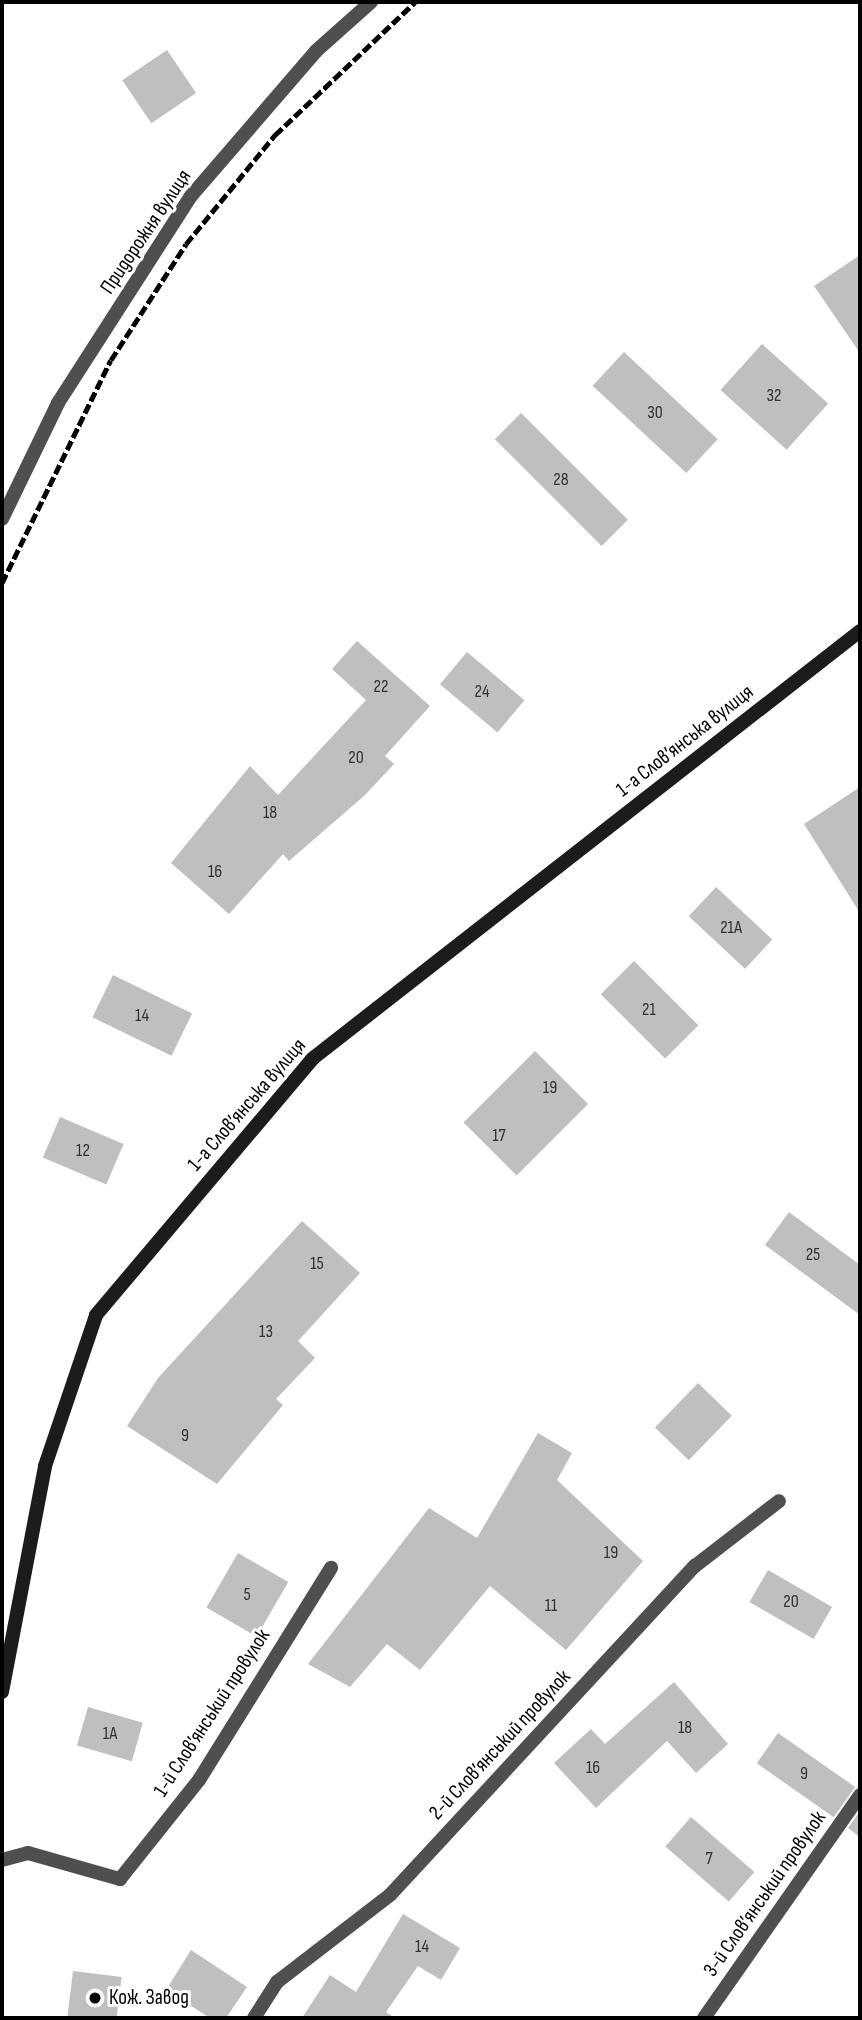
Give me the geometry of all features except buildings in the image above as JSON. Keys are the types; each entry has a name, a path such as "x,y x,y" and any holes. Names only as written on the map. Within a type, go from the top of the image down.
{"street":[{"name":"Придорожня вулиця","path":"2,519 58,402 191,196 316,51 371,2"},
{"name":"1-а Слов’янська вулиця","path":"2,1692 45,1466 96,1315 312,1059 860,631"},
{"name":"2-й Слов’янський провулок","path":"254,2018 277,1982 390,1895 695,1566 779,1501"},
{"name":"1-й Слов’янський провулок","path":"2,1860 28,1853 120,1879 199,1780 331,1568"},
{"name":"3-й Слов’янський провулок","path":"704,2018 860,1795"}],"railway":[{"path":"2,583 111,360 186,244 275,135 415,2"}],"place":[{"name":"Кож. Завод","path":"95,1998"}]}
